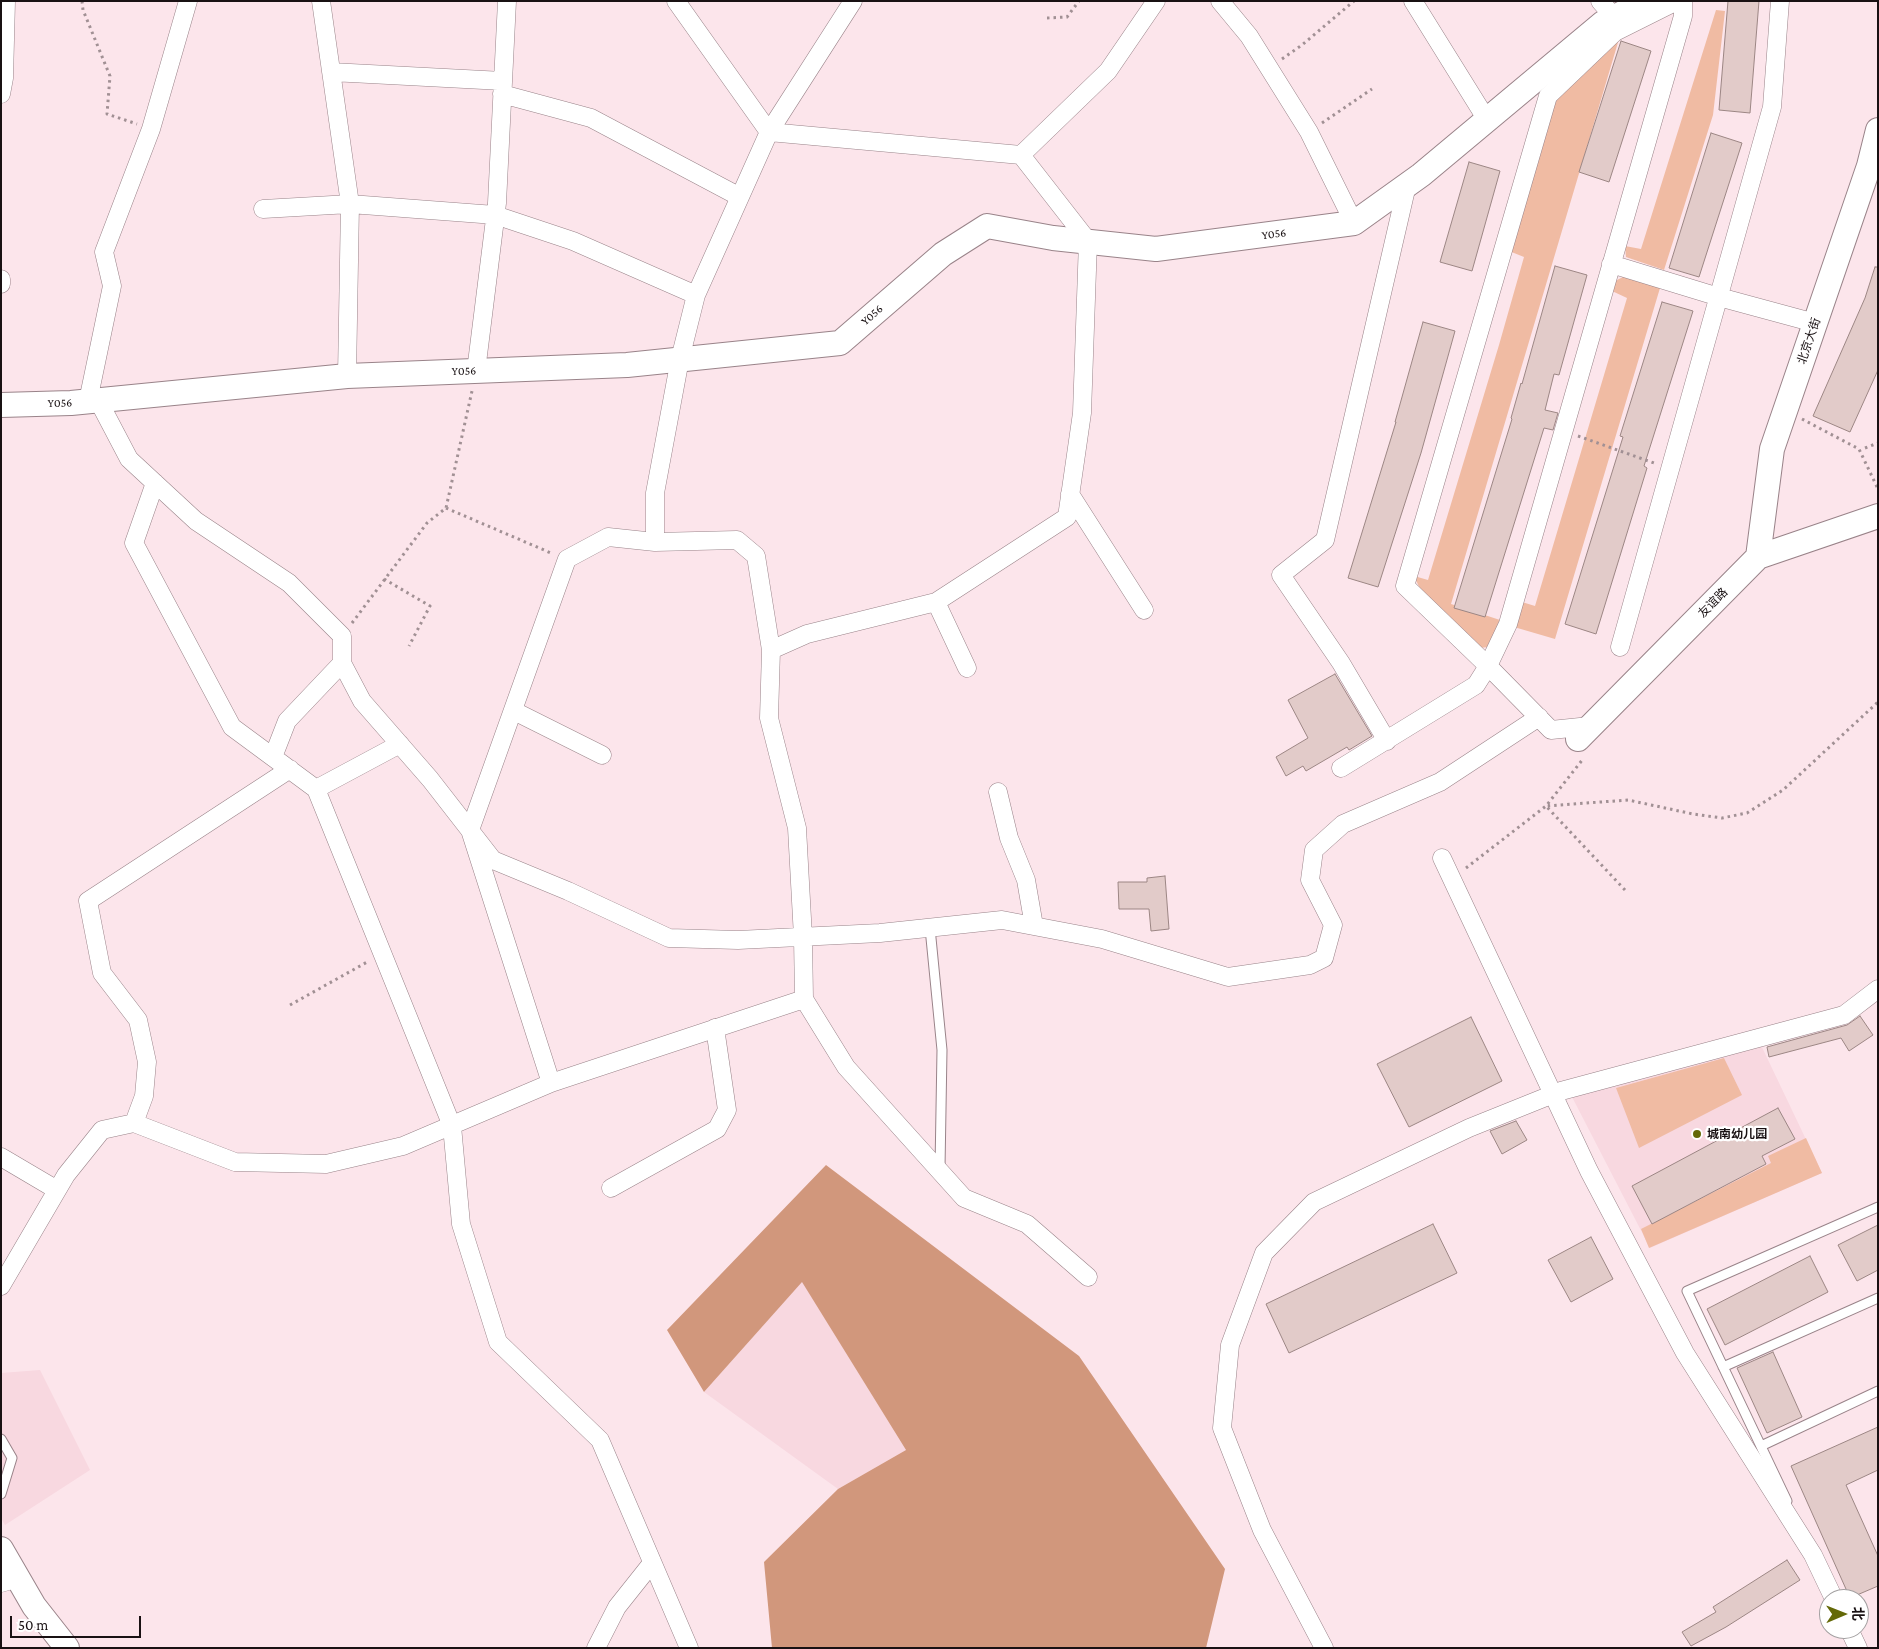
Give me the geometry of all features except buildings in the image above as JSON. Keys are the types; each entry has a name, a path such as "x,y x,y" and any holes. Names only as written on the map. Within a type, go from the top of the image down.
{"street":[{"path":"1,94 4,78 6,1"},
{"path":"188,1 151,129 104,252 112,286 93,400 129,460 196,521 289,583 342,636 342,663 362,701 430,779 494,860 568,891 669,938 738,940 880,932 1002,920 1102,939 1228,977 1310,965 1324,958 1333,925 1310,880 1314,850 1343,824 1440,782 1539,718"},
{"path":"321,1 350,204 346,376"},
{"path":"476,371 495,215 507,1"},
{"path":"676,1 769,132 1021,155 1088,241 1082,413 1067,516 936,602 807,634 771,650"},
{"path":"1021,155 1108,72 1156,1"},
{"path":"1220,1 1249,36 1309,132 1354,223"},
{"path":"1413,1 1487,120"},
{"name":"Y056","path":"1,404 93,400 346,376 627,365 840,343 943,254 987,226 1053,238 1156,248 1354,223 1407,185 1603,23 1607,9 1646,1"},
{"path":"1584,740 1551,730 1405,586 1548,96 1615,32 1676,1"},
{"path":"1341,768 1387,742 1476,686 1508,624 1683,16 1683,1"},
{"path":"1620,647 1772,107 1780,1"},
{"path":"654,542 655,493 680,360 696,296 769,132 847,3"},
{"path":"331,72 502,87 591,118 740,197"},
{"name":"北京大街","path":"1758,558 1772,449 1869,166 1878,130"},
{"path":"1387,742 1341,663 1281,575 1325,540 1407,185"},
{"path":"263,209 350,204 495,215 573,241 696,296"},
{"path":"1611,264 1718,297 1815,323"},
{"path":"1,279 1,284"},
{"path":"154,483 134,543 232,727 316,789 452,1126 461,1224 498,1342 600,1440 689,1648"},
{"path":"1070,494 1144,610"},
{"name":"友谊路","path":"1584,740 1758,558 1878,516"},
{"path":"551,1083 470,830 567,559 608,537 654,542 737,540 756,556 771,650 770,718 797,828 804,936 804,999 846,1067 964,1198 1027,1224 1088,1277"},
{"path":"936,602 967,668"},
{"path":"273,757 287,721 342,663"},
{"path":"514,711 602,755"},
{"path":"316,789 400,744"},
{"path":"134,1123 144,1096 147,1062 138,1020 102,973 88,901 290,770"},
{"path":"998,792 1009,838 1026,880 1034,926"},
{"path":"1442,858 1588,1171 1685,1353 1813,1555 1829,1589"},
{"path":"1324,1648 1262,1530 1222,1428 1230,1345 1264,1253 1314,1202 1470,1128 1571,1088 1844,1015 1878,989"},
{"path":"1,1286 66,1175 102,1130 134,1123 235,1162 326,1164 403,1146 551,1083 804,999"},
{"path":"611,1188 717,1129 727,1110 715,1028"},
{"path":"1,1157 57,1190"},
{"path":"1,1550 9,1580 34,1606 67,1648"},
{"path":"596,1648 617,1607 652,1563"}],"lane":[{"path":"930,928 942,1050 940,1171"},
{"path":"1813,1555 1687,1292 1878,1207"},
{"path":"1723,1366 1878,1298"},
{"path":"1761,1446 1878,1391"},
{"path":"1,1439 12,1458 1,1494"}],"path":[{"path":"82,1 83,10 110,76 107,114 151,129"},
{"path":"1047,18 1067,17 1079,1"},
{"path":"1268,68 1302,45 1354,1"},
{"path":"1309,132 1372,89"},
{"path":"342,636 427,523 446,508 476,371"},
{"path":"1797,417 1859,448 1878,489"},
{"path":"1563,430 1670,469"},
{"path":"1865,448 1878,442"},
{"path":"446,508 567,559"},
{"path":"384,579 430,606 409,646"},
{"path":"1546,806 1628,800 1693,814 1722,818 1748,813 1783,790 1878,702"},
{"path":"1452,880 1546,806 1584,740"},
{"path":"1546,806 1625,890"},
{"path":"290,1005 382,954"}],"shaded area":[{"path":"1716,10 1725,11 1713,115 1664,270 1626,257 1625,246 1641,249"},
{"path":"1619,39 1451,604 1500,620 1488,647 1480,648 1421,591 1414,576 1428,580 1499,345 1524,257 1509,251 1553,99"},
{"path":"1623,277 1660,288 1555,639 1514,627 1522,602 1535,606 1627,298 1612,291 1615,281"},
{"name":"城南幼儿园","path":"1760,1043 1822,1173 1650,1248 1571,1095"},
{"path":"1724,1058 1742,1095 1639,1148 1616,1088"},
{"path":"1806,1138 1822,1173 1649,1248 1641,1229 1771,1163 1768,1156"},
{"path":"826,1165 1079,1356 1225,1569 1206,1648 772,1648 764,1562 838,1489 906,1450 802,1282 704,1392 667,1330"},
{"path":"802,1281 906,1450 838,1489 704,1392"},
{"path":"40,1370 90,1470 5,1525 1,1518 1,1373"}],"place":[{"name":"城南幼儿园","path":"1697,1134"}]}
